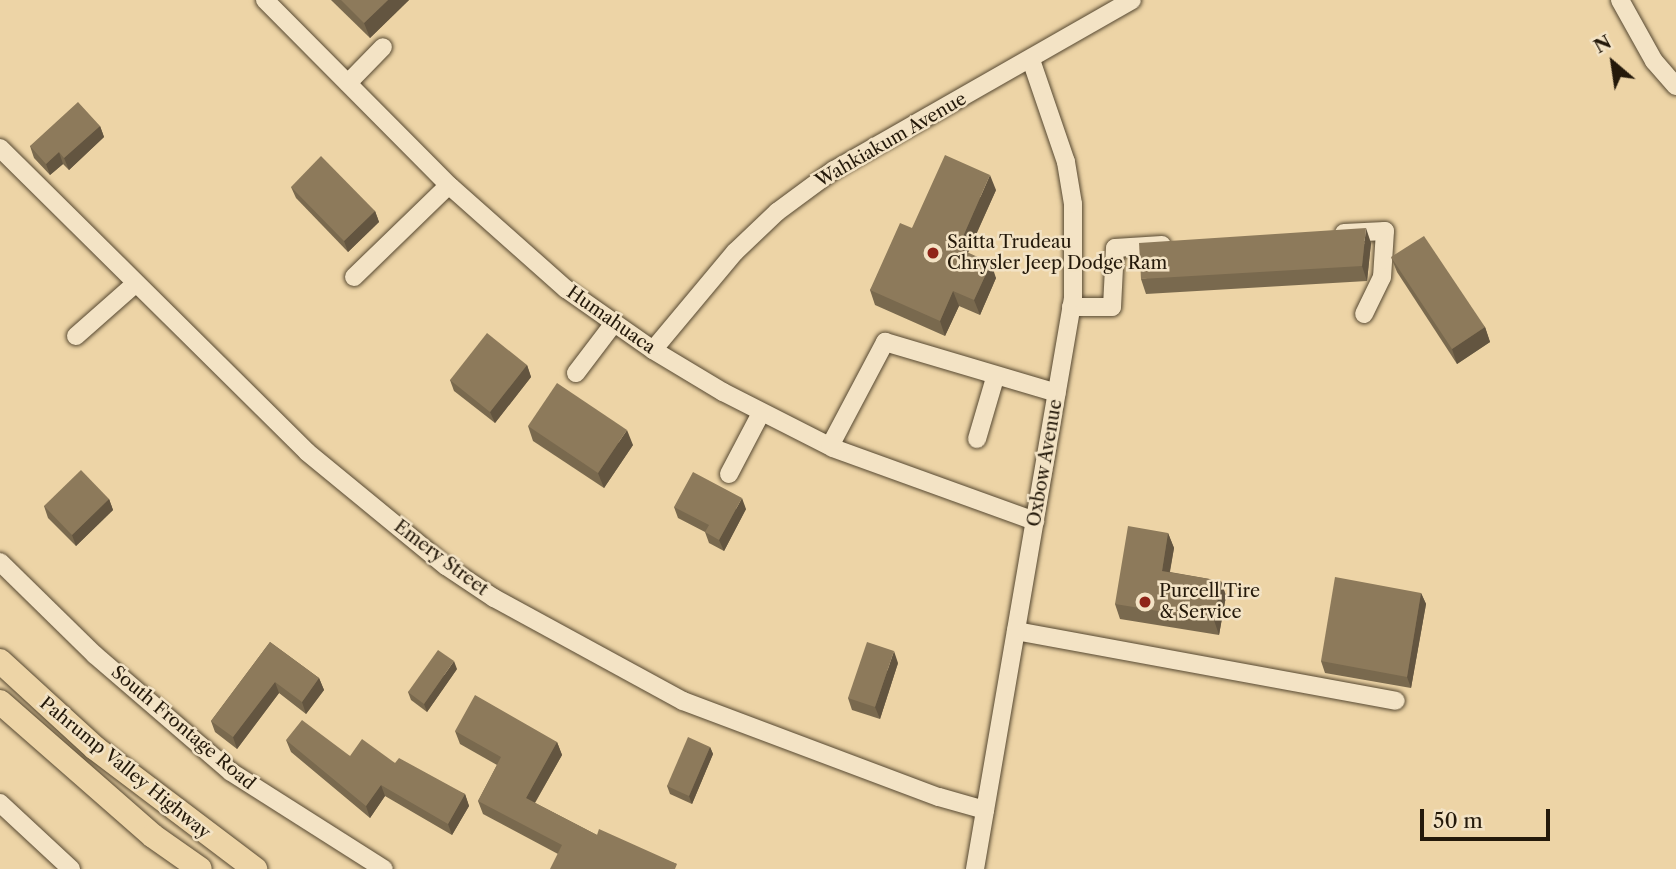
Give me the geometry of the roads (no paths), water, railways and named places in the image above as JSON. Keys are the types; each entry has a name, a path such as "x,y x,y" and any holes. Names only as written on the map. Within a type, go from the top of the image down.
{"highway":[{"name":"Pahrump Valley Highway","path":"0,661 95,748 254,869"},
{"name":"Pahrump Valley Highway","path":"0,702 153,836 200,869"}],"street":[{"name":"Humahuaca","path":"265,0 449,185 566,289 653,350 761,413 830,446 1035,521"},
{"name":"Wahkiakum Avenue","path":"653,350 735,252 777,212 835,170 1132,0"},
{"path":"1620,0 1654,61 1676,86"},
{"path":"348,83 383,47"},
{"name":"Oxbow Avenue","path":"975,869 1071,307 1073,204 1055,120 1031,60"},
{"name":"Emery Street","path":"0,148 307,452 446,566 494,598 683,701 939,797 985,810"},
{"path":"354,277 449,185"},
{"path":"1331,234 1385,231 1382,278 1364,314"},
{"path":"1071,307 1112,307 1115,248 1182,244"},
{"path":"76,336 135,284"},
{"path":"576,373 614,323"},
{"path":"830,446 885,342 995,378 1057,393"},
{"path":"977,439 995,378"},
{"path":"729,474 761,413"},
{"name":"South Frontage Road","path":"0,562 95,655 231,772 384,869"},
{"path":"1016,631 1396,701"},
{"path":"0,803 71,869"}],"place":[{"name":"Saitta Trudeau Chrysler Jeep Dodge Ram","path":"933,253"},
{"name":"Purcell Tire & Service","path":"1145,602"}]}
